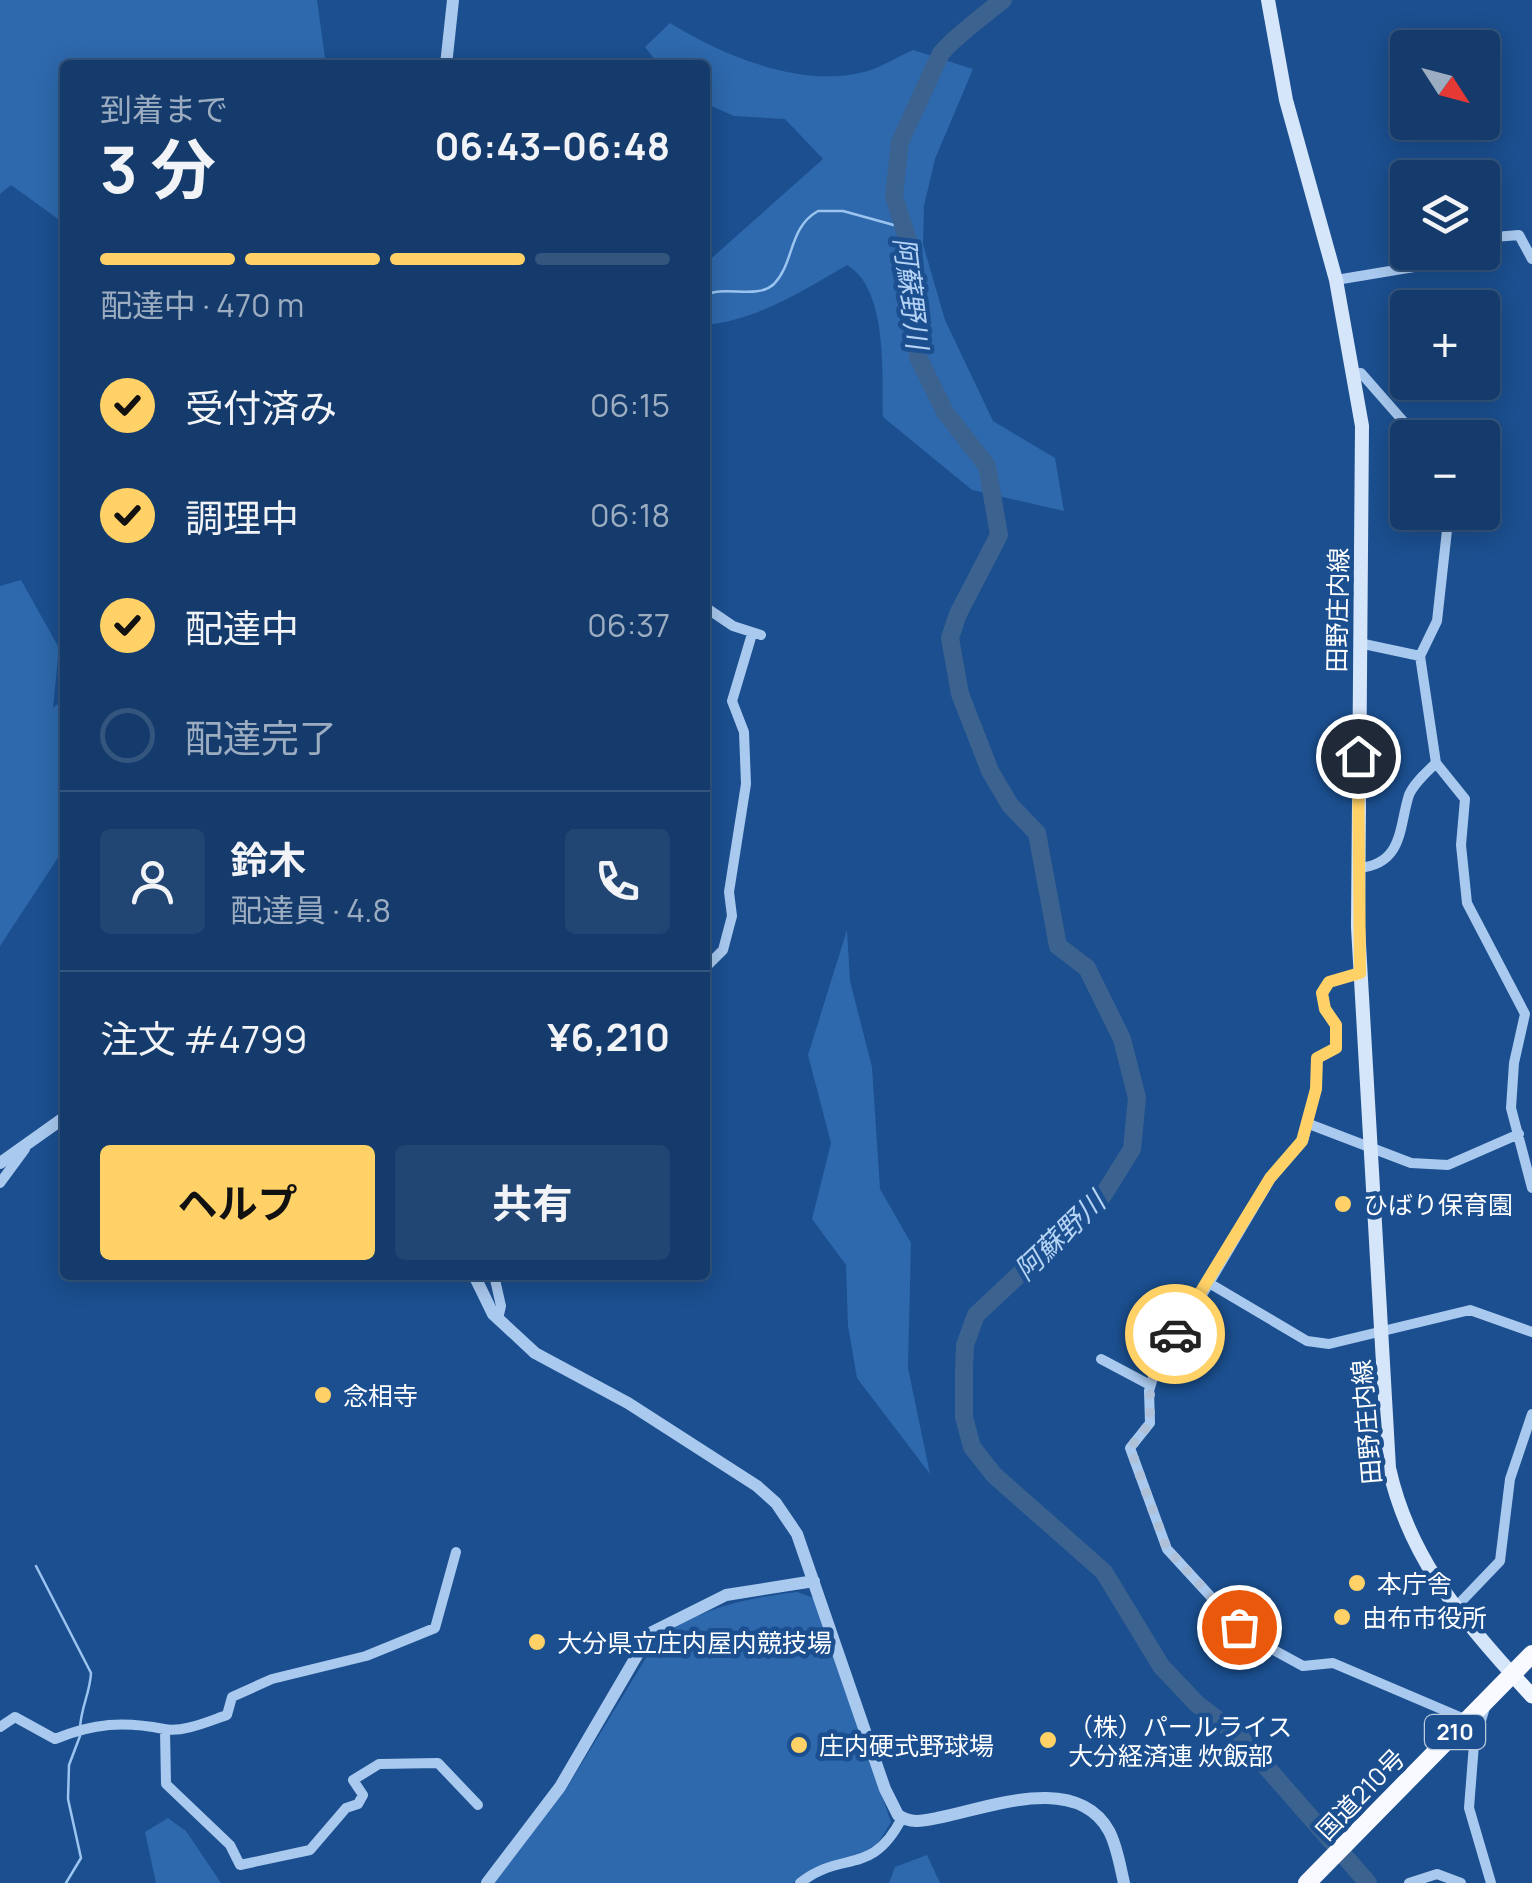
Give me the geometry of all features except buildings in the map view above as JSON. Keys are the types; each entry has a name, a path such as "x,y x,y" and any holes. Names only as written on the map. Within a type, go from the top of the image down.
{"highway":[{"name":"国道210号","path":"1313,1877 1532,1654"}],"main road":[{"name":"田野庄内線","path":"1268,0 1286,100 1336,280 1356,374 1362,439 1360,973 1386,1447 1398,1506 1422,1560 1454,1609 1512,1674"},
{"path":"1512,1674 1532,1696"}],"street":[{"path":"447,60 453,0"},
{"path":"1500,237 1519,235 1532,259"},
{"path":"1336,280 1396,270"},
{"path":"1356,374 1361,372 1403,420"},
{"path":"1447,530 1437,621 1420,656 1436,763 1466,799 1461,845 1466,903 1524,1014 1510,1087 1532,1188"},
{"path":"710,610 757,634 732,701 744,732 746,784 730,892 732,916 723,950 710,963"},
{"path":"1359,643 1420,656"},
{"path":"1358,868 1374,866 1401,838 1408,796 1436,763"},
{"path":"1360,973 1329,982 1322,993 1338,1039 1336,1048 1317,1058 1309,1124 1294,1154 1270,1178 1178,1334 1166,1334 1150,1386 1150,1423 1130,1448 1158,1534 1246,1635 1303,1666 1333,1663 1467,1720"},
{"path":"0,1163 60,1122"},
{"path":"1309,1124 1410,1163 1448,1164 1520,1134"},
{"path":"0,1182 28,1144"},
{"path":"477,1280 498,1320 535,1354 628,1403 766,1494 797,1534 884,1789 902,1818 916,1822 1032,1799 1067,1800 1086,1808 1107,1827 1124,1883"},
{"path":"495,1280 502,1306 498,1320"},
{"path":"1209,1283 1306,1341 1329,1344 1470,1310 1532,1332"},
{"path":"1102,1358 1150,1386"},
{"path":"1454,1609 1500,1560 1510,1479 1532,1414"},
{"path":"0,1728 16,1717 55,1739 109,1722 150,1724 165,1730 227,1716 232,1697 272,1679 366,1656 435,1628 456,1552"},
{"path":"487,1883 560,1787 650,1633 726,1595 814,1581"},
{"path":"1489,1697 1474,1744 1469,1808 1491,1883"},
{"path":"165,1730 166,1784 230,1845 240,1865 310,1850 346,1808 358,1804 362,1796 353,1780 379,1764 438,1763 478,1805"},
{"path":"800,1883 818,1871 875,1855 891,1840 902,1818"},
{"path":"1409,1883 1443,1874 1461,1883"}],"shaded area":[{"path":"0,0 317,0 325,60 60,60 60,220 11,185 0,194"},
{"path":"670,23 740,58 793,73 846,75 871,70 913,50 973,69 935,159 924,206 923,244 945,320 993,421 1055,458 1064,511 972,490 883,417 882,356 876,312 870,293 847,265 761,311 710,324 710,260 823,159 785,119 734,116 710,105 710,60 655,60 645,47"},
{"path":"21,580 59,648 53,708 60,702 60,855 0,946 0,586"},
{"path":"847,930 850,981 872,1067 880,1189 911,1243 908,1368 930,1474 857,1378 848,1326 846,1265 812,1219 831,1143 808,1055"},
{"path":"797,1592 814,1598 891,1822 874,1850 815,1868 793,1883 493,1883 565,1791 655,1643 703,1614 740,1602"},
{"path":"168,1818 186,1831 221,1883 156,1883 145,1832"},
{"path":"927,1855 940,1883 889,1883 895,1867"}],"waterway":[{"name":"阿蘇野川","path":"1003,0 940,55 900,142 894,196 910,247 918,357 945,412 987,466 999,535 958,614 950,638 960,694 990,771 1010,805 1037,833 1058,946 1087,968 1122,1039 1137,1098 1132,1149 1102,1197 976,1315 965,1345 964,1417 972,1447 994,1475 1104,1572 1161,1666 1197,1704 1240,1737 1368,1883"},
{"path":"710,293 759,291 774,284 786,266 801,226 818,211 843,211 901,227"},
{"path":"36,1566 91,1673 80,1728"},
{"path":"66,1883 81,1858 68,1799 69,1765 80,1736"}],"way so far":[{"path":"1175,1334 1166,1334 1152,1374 1150,1423 1130,1448 1158,1534 1167,1549 1225,1607 1239,1627"}],"place":[{"name":"ひばり保育園","path":"1343,1204"},
{"name":"念相寺","path":"323,1395"},
{"name":"本庁舎","path":"1357,1583"},
{"name":"由布市役所","path":"1342,1617"},
{"name":"大分県立庄内屋内競技場","path":"537,1642"},
{"name":"（株）パールライス 大分経済連 炊飯部","path":"1048,1740"},
{"name":"庄内硬式野球場","path":"799,1745"}],"route":[{"path":"1175,1334 1270,1178 1302,1141 1316,1089 1317,1058 1336,1048 1338,1039 1322,993 1329,982 1360,973 1358,756"}]}
